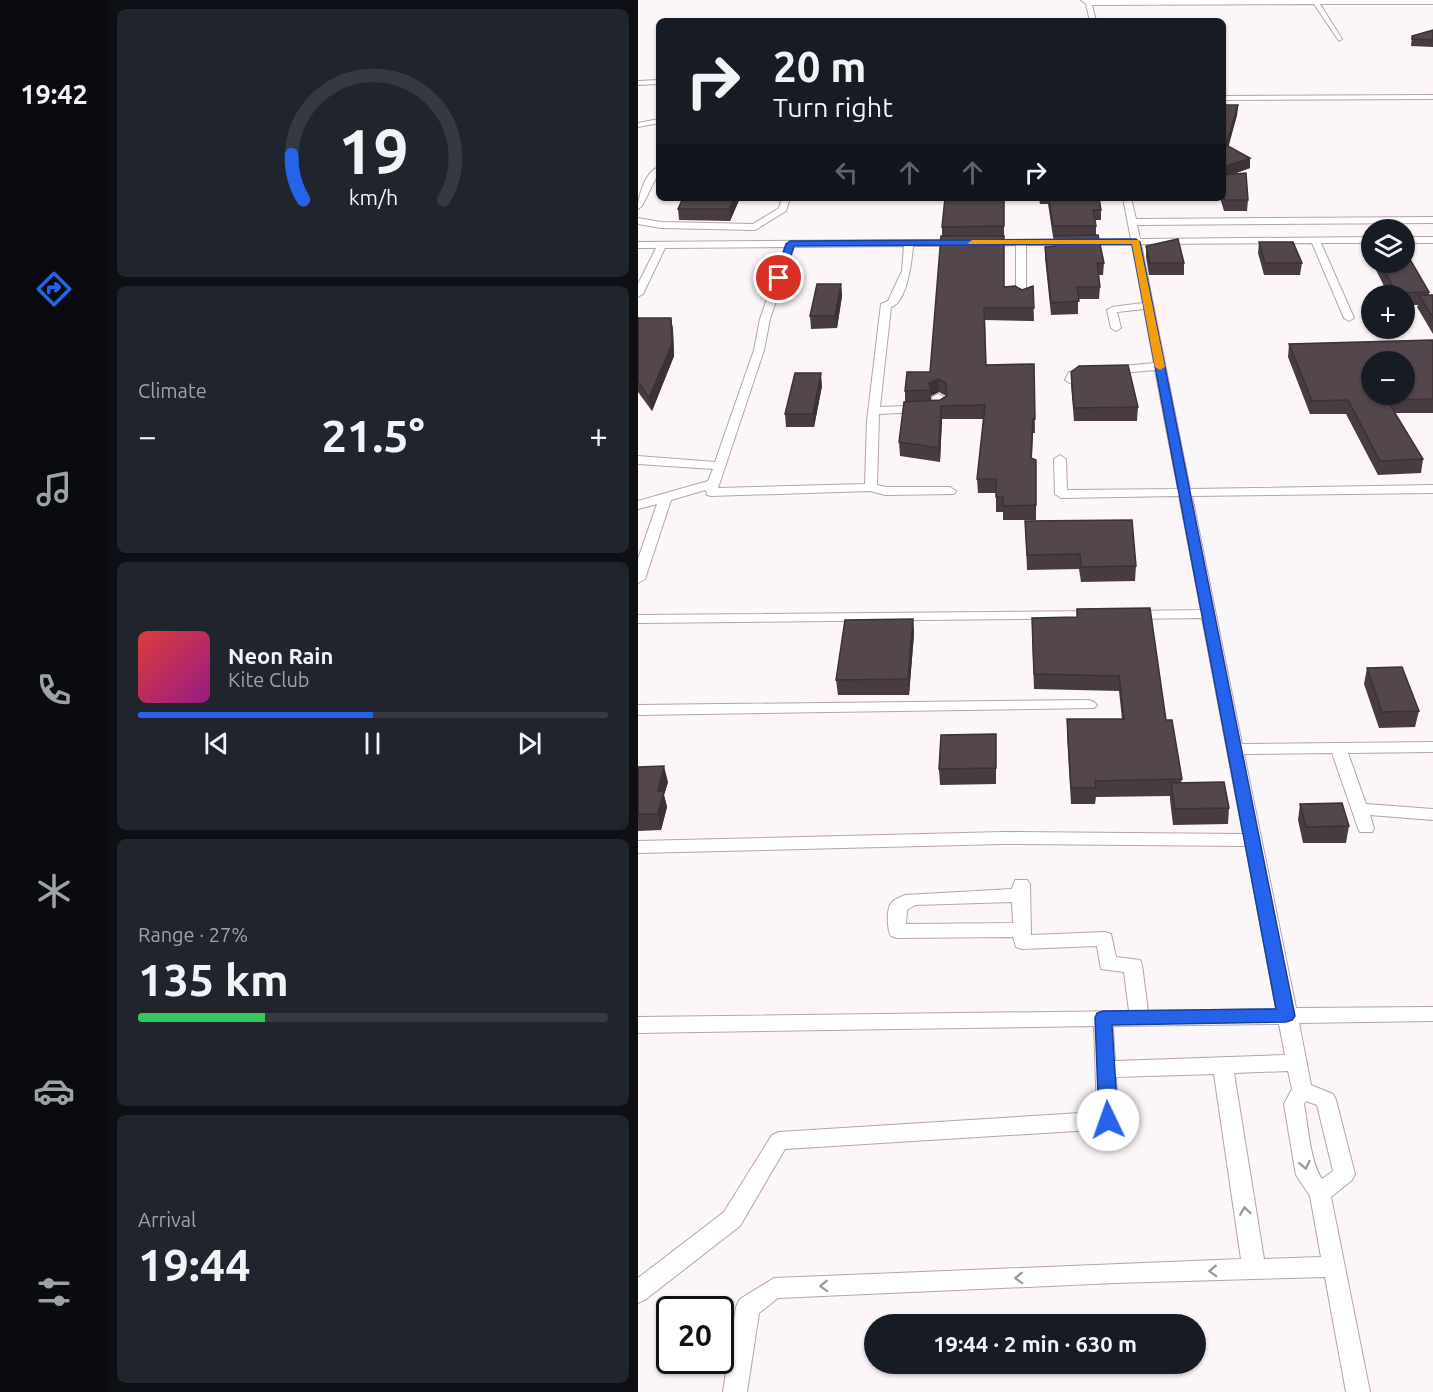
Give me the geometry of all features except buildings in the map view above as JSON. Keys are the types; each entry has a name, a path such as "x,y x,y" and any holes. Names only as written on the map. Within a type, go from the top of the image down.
{"lane":[{"path":"1092,18 1087,2 1433,2"},
{"path":"1316,2 1339,39"},
{"path":"638,83 656,81"},
{"path":"1226,98 1433,97"},
{"path":"638,124 656,121"},
{"path":"638,206 656,170"},
{"path":"638,221 661,225 755,227 783,209 785,201"},
{"path":"1128,201 1302,1090 1294,1104 1299,1134 1307,1175 1320,1192 1358,1392"},
{"path":"1132,222 1433,220"},
{"path":"1316,240 1349,318"},
{"path":"638,245 1361,240"},
{"path":"1415,240 1433,240"},
{"path":"1020,242 1021,297"},
{"path":"871,487 875,411 886,304 892,304 906,271 909,243"},
{"path":"790,244 765,319 759,350 711,492 871,487 885,491 950,491"},
{"path":"638,294 662,245"},
{"path":"1116,328 1112,310 1148,305"},
{"path":"1070,380 1073,374 1160,366"},
{"path":"875,411 940,408 938,397"},
{"path":"1060,459 1061,494 1433,489"},
{"path":"638,460 720,466"},
{"path":"638,505 713,484"},
{"path":"638,579 665,498"},
{"path":"638,619 1208,614"},
{"path":"638,710 1089,705"},
{"path":"1234,749 1433,747"},
{"path":"1338,748 1366,828"},
{"path":"1359,809 1433,815"},
{"path":"638,847 1004,838 1252,840"},
{"path":"1021,930 897,931 898,907 911,899 1021,890 1022,942 1105,939 1108,964 1133,965 1139,1017"},
{"path":"638,1025 1433,1014"},
{"path":"638,1292 732,1219 779,1141 1108,1120 1103,1018"},
{"path":"1105,1069 1296,1063"},
{"path":"1223,1065 1253,1269"},
{"path":"1302,1090 1326,1100 1344,1174 1320,1192"},
{"path":"735,1392 748,1308 774,1288 1335,1267"}],"slow traffic":[{"path":"972,243 1136,242 1160,367"}],"route":[{"path":"779,278 790,244 1136,242 1286,1016 1103,1018 1108,1120"}]}
